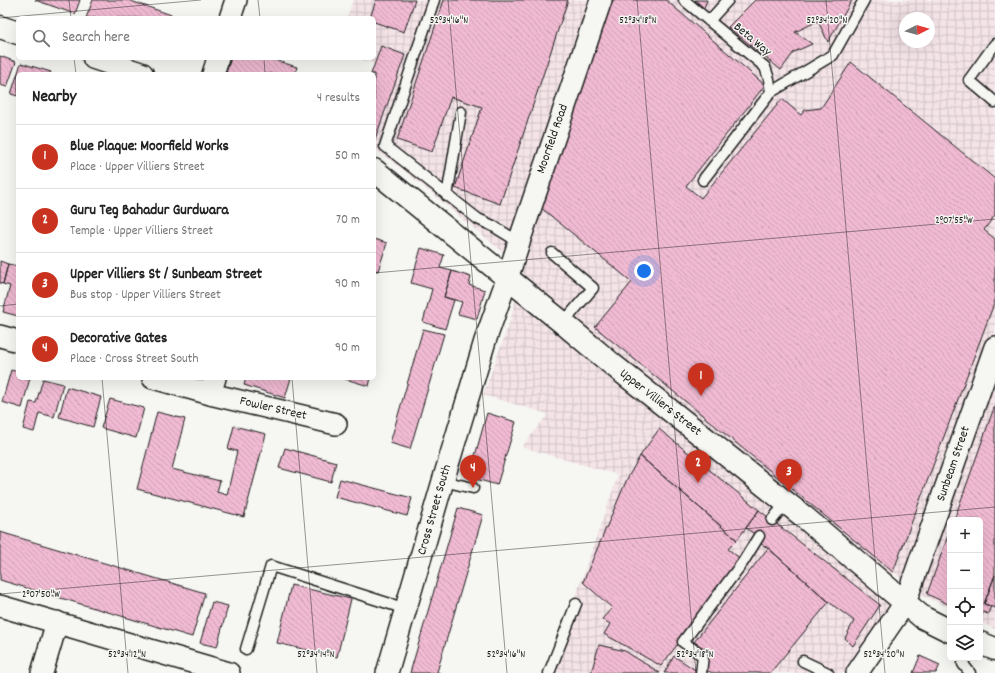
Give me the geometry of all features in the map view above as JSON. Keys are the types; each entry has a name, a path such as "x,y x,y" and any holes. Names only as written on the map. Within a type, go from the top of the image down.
{"street":[{"path":"231,16 236,0"},
{"name":"Moorfield Road","path":"507,279 600,0"},
{"path":"0,27 16,32"},
{"path":"100,60 136,72"},
{"path":"214,72 217,60"},
{"name":"Upper Villiers Street","path":"376,172 613,365 803,516 922,617 947,630"},
{"name":"Cross Street South","path":"387,673 485,341 507,279"},
{"path":"0,336 16,340"},
{"name":"Sunbeam Street","path":"857,673 905,603 995,347"},
{"name":"Fowler Street","path":"168,380 212,386 336,424"},
{"path":"0,606 229,673"},
{"path":"42,673 57,622"},
{"path":"983,643 995,649"}],"lane":[{"path":"434,0 385,146 478,219 493,226 519,242"},
{"name":"Beta Way","path":"684,0 765,67 771,92"},
{"path":"709,21 728,0"},
{"path":"703,180 771,92 833,55 864,0"},
{"path":"995,44 969,80 995,102"},
{"path":"447,196 461,112"},
{"path":"552,253 593,288 562,323"},
{"path":"443,481 473,488"},
{"path":"772,520 786,503"},
{"path":"701,673 703,656 683,642 743,562 759,536"},
{"path":"246,649 271,566 406,609"},
{"path":"549,673 576,604"},
{"path":"803,661 828,673"},
{"path":"964,661 963,664 970,673"}],"shaded area":[{"path":"353,0 995,0 995,629 983,623 983,517 947,517 947,607 921,595 893,572 889,610 847,673 549,673 618,475 522,447 548,414 483,395 510,321 523,269 406,172 376,150 376,72 372,72 375,64 363,60 376,60 376,16 348,16"}],"building":[{"path":"35,0 80,0 75,14"},
{"path":"93,0 128,0 174,16 87,16"},
{"path":"376,0 415,0 404,32 376,23 376,16 371,16"},
{"path":"444,0 568,0 500,204 455,188 482,107 451,97 432,152 397,140"},
{"path":"612,0 666,0 765,85 686,186 701,198 782,99 801,115 805,110 821,108 851,62 995,179 995,215 984,230 995,239 995,301 893,572 595,327 632,282 540,207"},
{"path":"695,0 707,0 704,8"},
{"path":"755,0 852,0 828,42 818,21 795,32 812,44 794,52 781,70 728,27"},
{"path":"381,46 405,55 376,136 376,72 372,72"},
{"path":"0,56 16,62 7,87 0,85"},
{"path":"230,60 274,60 297,67 296,72 226,72"},
{"path":"21,63 51,72 18,72"},
{"path":"16,78 16,95 11,94"},
{"path":"376,240 387,243 378,271 376,270"},
{"path":"421,248 444,255 440,268 452,271 444,297 454,300 445,329 423,322 432,289 411,283"},
{"path":"0,261 8,264 3,284 0,283"},
{"path":"8,264 16,266 16,315 3,312 10,286 3,284"},
{"path":"452,271 471,277 469,285 485,290 477,319 458,314 462,302 444,297"},
{"path":"423,329 444,334 410,449 390,443"},
{"path":"11,370 16,371 16,380 29,380 22,408 2,402"},
{"path":"43,380 63,384 54,417 39,413 34,432 23,429 30,402 36,403"},
{"path":"245,380 290,380 285,398 244,385"},
{"path":"349,380 370,380 369,386"},
{"path":"67,387 101,397 93,427 59,417"},
{"path":"110,399 144,408 136,438 101,428"},
{"path":"995,405 995,575 984,604 991,606 988,614 983,612 983,517 955,517"},
{"path":"157,412 185,419 172,469 220,481 217,492 227,495 237,451 228,449 234,426 266,434 244,517 137,489"},
{"path":"487,413 516,422 497,485 469,477"},
{"path":"659,429 759,510 737,540 640,456"},
{"path":"285,448 336,462 331,482 279,468"},
{"path":"640,456 737,540 728,549 742,560 661,666 604,634 610,624 602,619 612,608 583,582 627,479"},
{"path":"340,479 412,498 407,516 335,497"},
{"path":"458,508 483,515 437,672 440,673 410,673"},
{"path":"759,510 880,605 853,646 845,638 854,621 829,602 768,548 758,542 757,536 746,528"},
{"path":"0,532 205,593 192,637 0,580"},
{"path":"947,538 947,604 927,594"},
{"path":"768,548 829,602 770,673 713,673 705,670 711,652 694,642"},
{"path":"995,575 995,608 984,604"},
{"path":"291,585 351,599 337,657 277,643"},
{"path":"212,602 228,606 217,647 200,643"},
{"path":"599,645 625,651 660,673 591,673"},
{"path":"674,656 697,671 696,673 664,673"},
{"path":"920,656 940,665 936,673 913,673"}],"place":[{"name":"Blue Plaque: Moorfield Works","path":"701,396"},
{"name":"Guru Teg Bahadur Gurdwara","path":"698,483"},
{"name":"Decorative Gates","path":"473,488"},
{"name":"Upper Villiers St / Sunbeam Street","path":"789,492"}]}
